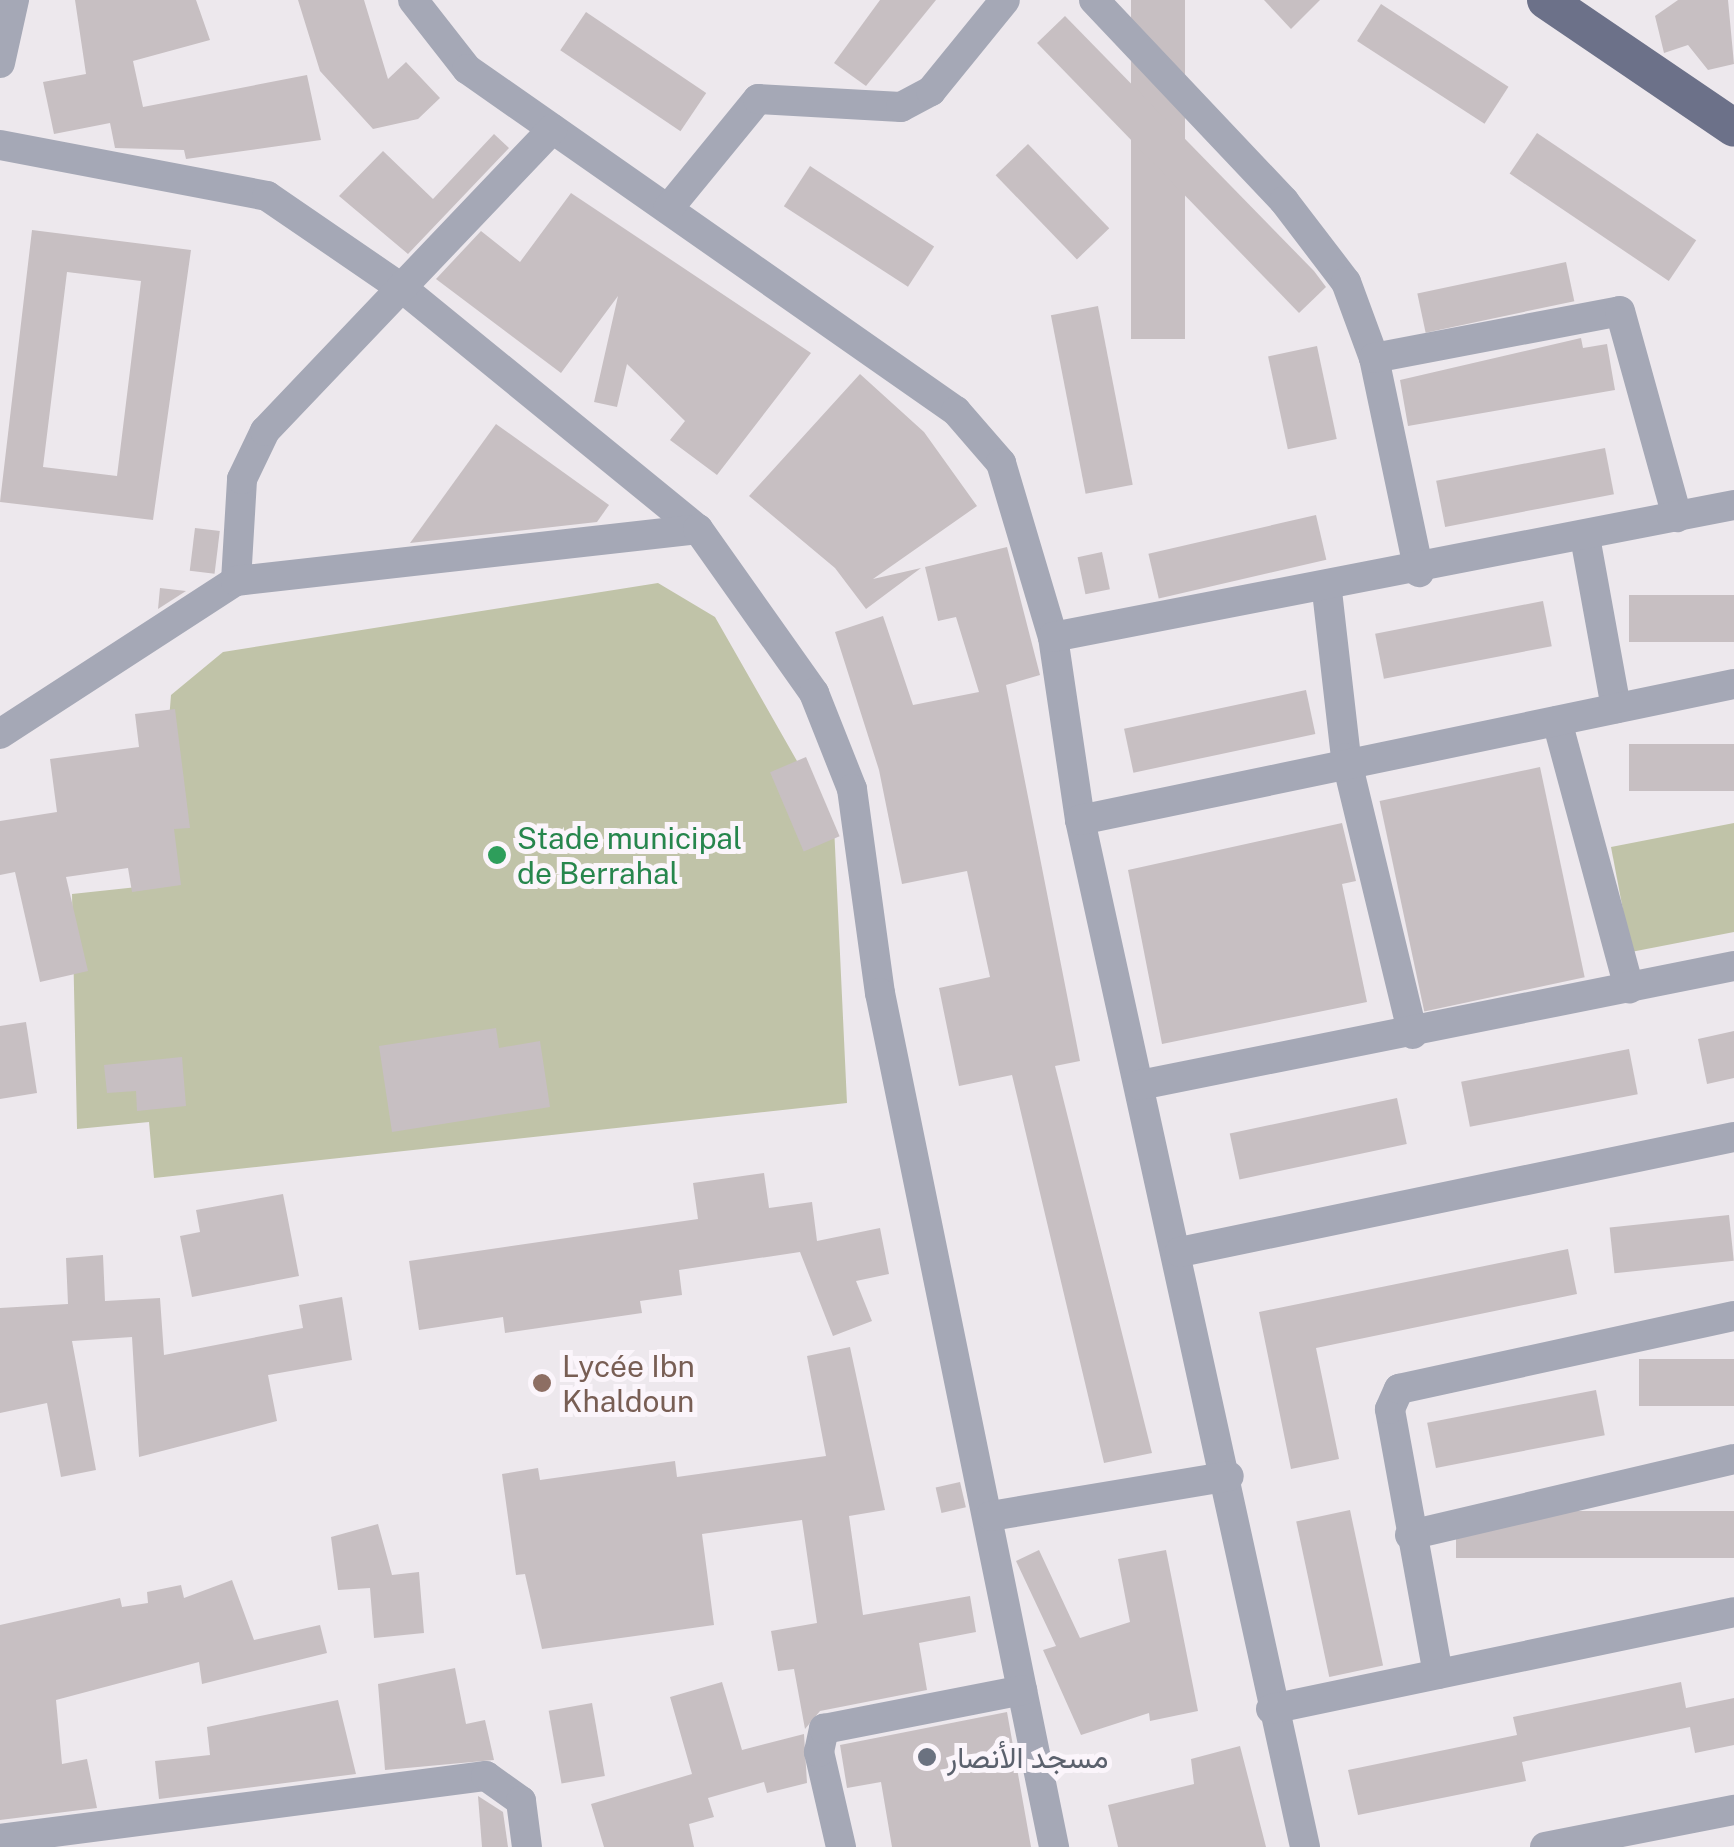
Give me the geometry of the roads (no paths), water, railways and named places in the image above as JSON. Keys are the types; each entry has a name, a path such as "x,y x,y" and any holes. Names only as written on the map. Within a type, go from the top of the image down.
{"main road":[{"path":"1546,0 1734,128"}],"street":[{"path":"0,62 14,0"},
{"path":"414,0 467,68 983,437 1011,484 1052,637 1080,820 1180,1252 1229,1476 1271,1709 1305,1847"},
{"path":"668,210 758,99 901,107 930,91 1005,0"},
{"path":"1094,0 1320,246 1346,282 1374,358 1419,572"},
{"path":"236,581 242,479 265,431 407,292 553,129"},
{"path":"0,146 256,190 407,292 698,529 788,651 847,772 880,993 992,1516 1054,1847"},
{"path":"1374,358 1620,311 1677,516"},
{"path":"1052,637 1326,591 1734,505"},
{"path":"0,734 236,581 698,529"},
{"path":"1585,537 1616,708"},
{"path":"1326,591 1346,758 1413,1034"},
{"path":"1080,820 1346,758 1557,721 1734,684"},
{"path":"1557,721 1629,988"},
{"path":"1140,1084 1413,1034 1734,966"},
{"path":"1180,1252 1734,1138"},
{"path":"1438,1674 1390,1409 1399,1389 1734,1316"},
{"path":"1410,1535 1734,1459"},
{"path":"992,1516 1229,1476"},
{"path":"1271,1709 1734,1612"},
{"path":"842,1847 819,1752 824,1728 1022,1690"},
{"path":"0,1839 486,1776 521,1800 527,1847"},
{"path":"1546,1847 1734,1810"}],"place":[{"name":"Stade municipal de Berrahal","path":"497,855"},
{"name":"Lycée Ibn Khaldoun","path":"542,1383"},
{"name":"مسجد الأنصار","path":"927,1757"}]}
